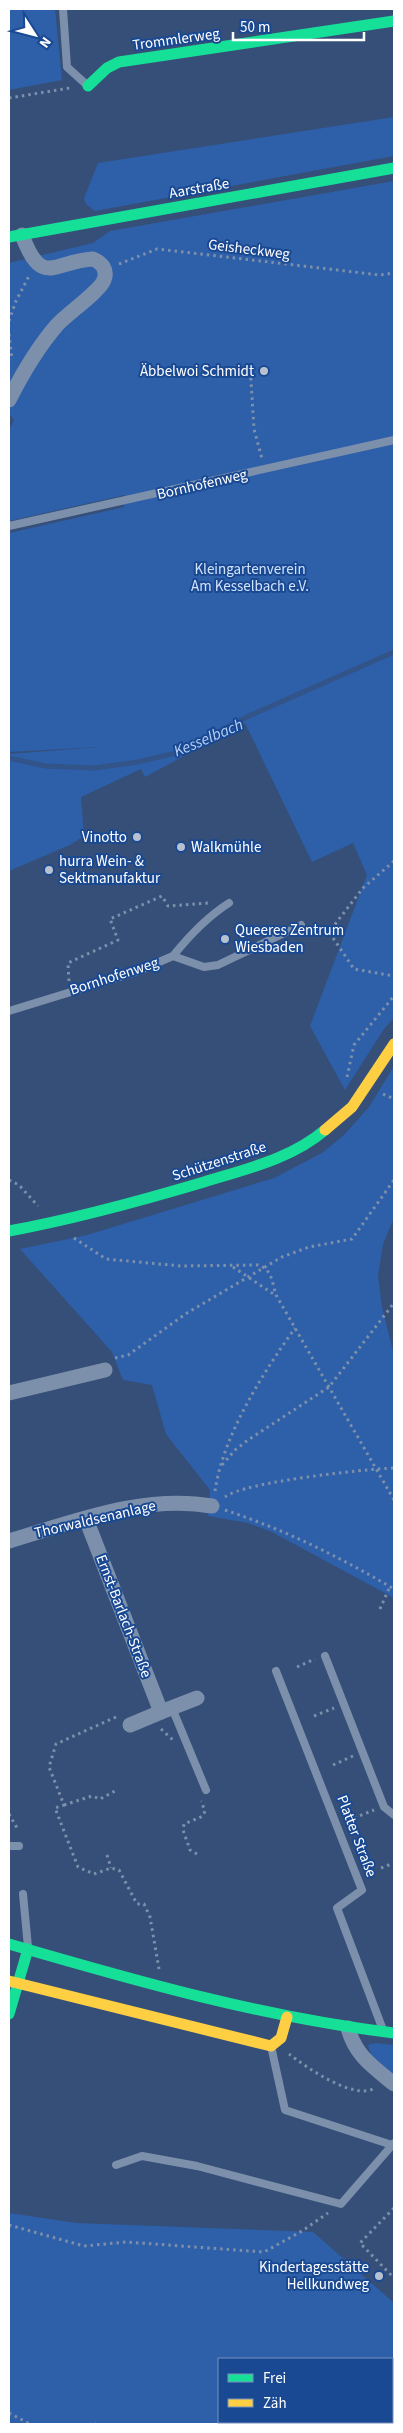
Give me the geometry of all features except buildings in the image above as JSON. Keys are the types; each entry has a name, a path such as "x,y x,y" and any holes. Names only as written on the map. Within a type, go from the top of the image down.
{"main road":[{"name":"Trommlerweg","path":"88,86 107,68 119,62 394,21"},
{"name":"Aarstraße","path":"15,236 394,168"},
{"name":"Schützenstraße","path":"9,1231 53,1223 140,1202 269,1162 300,1148 316,1138 352,1106 394,1044"},
{"name":"Platter Straße","path":"9,1944 162,1987 287,2017 348,2028 389,2032"},
{"path":"9,2014 14,1982 28,1949"},
{"path":"14,1982 274,2045 282,2036 287,2017"}],"street":[{"path":"9,400 46,338 66,316 102,283 105,269 102,264 93,259 58,268 47,268 36,262 15,236"},
{"path":"9,1392 105,1370"},
{"name":"Thorwaldsenanlage","path":"9,1540 86,1519 158,1503 193,1503 212,1506"},
{"name":"Ernst-Barlach-Straße","path":"86,1519 163,1712"},
{"path":"133,1724 196,1698"},
{"path":"348,2028 351,2042 361,2058 391,2082"}],"lane":[{"path":"63,9 67,67 88,86"},
{"name":"Bornhofenweg","path":"9,526 394,440"},
{"path":"173,956 187,938 215,911 229,902"},
{"name":"Bornhofenweg","path":"9,1011 136,972 173,956 204,967 218,965 301,925"},
{"path":"325,1656 384,1807 394,1815"},
{"name":"Platter Straße","path":"276,1671 362,1890 338,1908 389,2032"},
{"path":"163,1712 202,1791"},
{"path":"9,1846 18,1846"},
{"path":"23,1894 28,1949"},
{"path":"116,2165 142,2156 197,2166 341,2204 393,2144 285,2110 274,2045"}],"path":[{"path":"9,98 88,86"},
{"name":"Geisheckweg","path":"105,269 157,249 380,275 394,274"},
{"path":"9,321 28,278"},
{"path":"250,365 254,429 265,469"},
{"path":"394,861 363,888 329,932 354,969 394,976"},
{"path":"70,991 68,963 118,940 110,919 162,896 168,906 212,903 215,911"},
{"path":"9,1180 19,1186 53,1223 106,1259 181,1266 258,1265 265,1267 269,1272 276,1295 394,1500"},
{"path":"105,1370 104,1361 128,1355 187,1314 282,1257 309,1247 352,1239 394,1180"},
{"path":"231,1266 276,1295"},
{"path":"222,1465 235,1450 248,1440 329,1387 394,1303"},
{"path":"212,1506 217,1478 247,1404 268,1366 295,1328"},
{"path":"212,1506 231,1492 258,1485 394,1468"},
{"path":"212,1506 296,1537 394,1589"},
{"path":"380,1610 390,1586"},
{"path":"296,1667 325,1656"},
{"path":"314,1716 344,1704"},
{"path":"64,1805 49,1767 56,1744 91,1727 130,1712 133,1724"},
{"path":"163,1712 161,1729 170,1739 179,1743"},
{"path":"333,1765 363,1752"},
{"path":"117,1790 100,1798 92,1796 54,1808 78,1867 94,1874 111,1868 119,1870 137,1904 144,1904 150,1917 162,1987"},
{"path":"197,1854 190,1850 183,1830 184,1824 203,1816 205,1811 202,1791"},
{"path":"354,1818 384,1807"},
{"path":"9,1814 17,1828"},
{"path":"108,1855 111,1868"},
{"path":"381,1868 394,1863"},
{"path":"274,2045 301,2064 338,2084 357,2091 371,2090 391,2082"},
{"path":"9,2225 84,2246 126,2242 264,2252 302,2231 341,2204"},
{"path":"394,2208 360,2243 394,2278"},
{"path":"9,2413 30,2424"}],"green space":[{"path":"9,9 55,9 62,80 9,90"},
{"path":"394,117 394,156 95,211 86,204 84,198 98,163"},
{"name":"Kleingartenverein Am Kesselbach e.V.","path":"394,181 394,1018 384,1029 345,1090 310,1026 367,875 353,843 312,862 245,723 145,777 141,769 81,797 84,836 70,845 9,871 9,754 101,747 9,752 9,533 124,507 125,495 9,521 9,430 14,420 9,413 9,263 93,243 110,231"},
{"path":"394,1066 394,1218 383,1244 378,1276 382,1307 394,1355 394,1598 272,1532 248,1523 208,1516 210,1490 166,1434 152,1385 123,1380 112,1352 20,1249 87,1235 274,1178 322,1153 344,1135 369,1107"},
{"path":"375,2043 394,2045 394,2076 371,2055 368,2045"},
{"path":"9,2213 76,2223 313,2232 394,2303 394,2424 9,2424"}],"waterway":[{"name":"Kesselbach","path":"9,758 45,766 94,768 138,762 176,753 251,715 394,652"}],"traffic: fast":[{"path":"88,86 107,68 119,62 394,21"},
{"path":"9,237 394,168"},
{"path":"9,1231 107,1209 268,1162 298,1149 325,1130"},
{"path":"9,1944 152,1984 248,2008 296,2018 394,2033"},
{"path":"9,2014 28,1949"}],"traffic: slow":[{"path":"325,1130 352,1107 394,1044"},
{"path":"9,1981 271,2046 281,2038 287,2017"}],"place":[{"name":"Äbbelwoi Schmidt","path":"264,371"},
{"name":"Vinotto","path":"137,837"},
{"name":"Walkmühle","path":"181,847"},
{"name":"hurra Wein- & Sektmanufaktur","path":"49,870"},
{"name":"Queeres Zentrum Wiesbaden","path":"225,939"},
{"name":"Kindertagesstätte Hellkundweg","path":"379,2276"}]}
